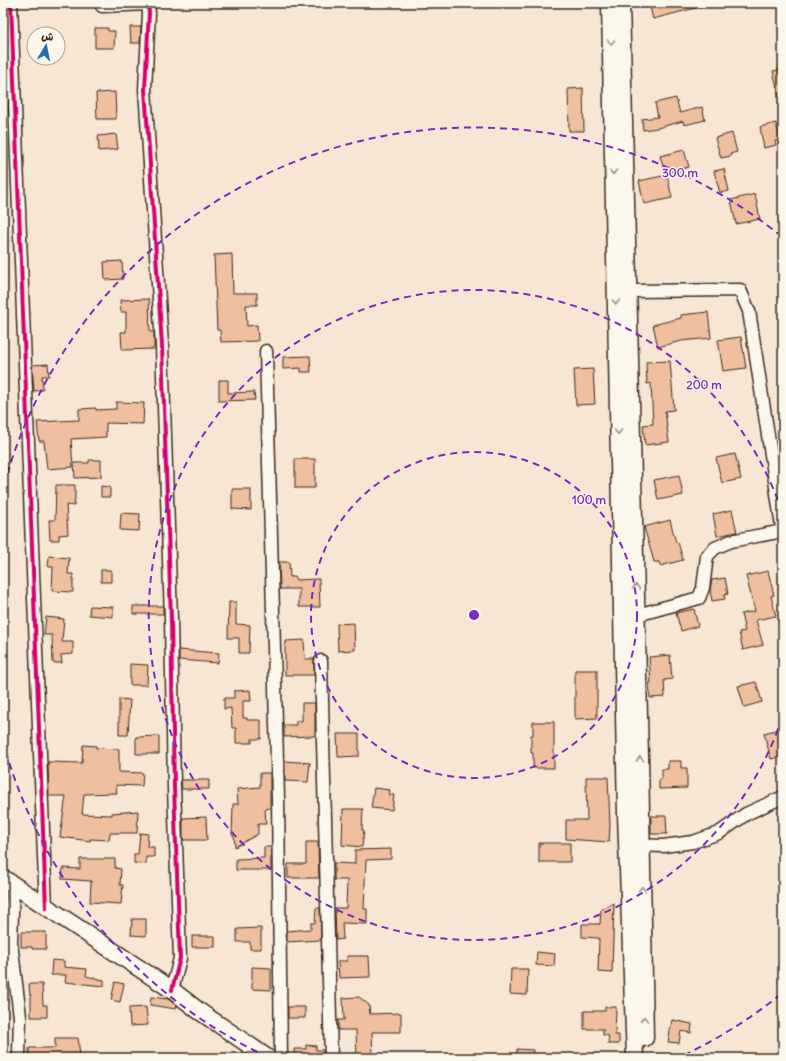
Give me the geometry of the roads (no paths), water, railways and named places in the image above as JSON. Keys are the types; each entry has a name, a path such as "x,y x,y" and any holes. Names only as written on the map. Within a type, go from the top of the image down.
{"main road":[{"path":"610,3 622,275 629,291 640,756 634,845 644,1058"},
{"path":"621,3 622,275 634,845 635,1058"},
{"path":"8,881 46,908 172,990 199,1011 268,1058"}],"street":[{"path":"11,3 46,908"},
{"path":"102,6 148,4 145,89 162,345 180,958 172,990"},
{"path":"629,291 740,290 749,311 783,532 731,541 715,548 707,556 703,588 700,598 637,615"},
{"path":"266,351 278,798 281,1058"},
{"path":"321,662 331,1058"},
{"path":"634,845 664,846 693,842 706,838 719,833 746,814 783,797"},
{"path":"8,881 11,942 20,1017 19,1054"}]}
